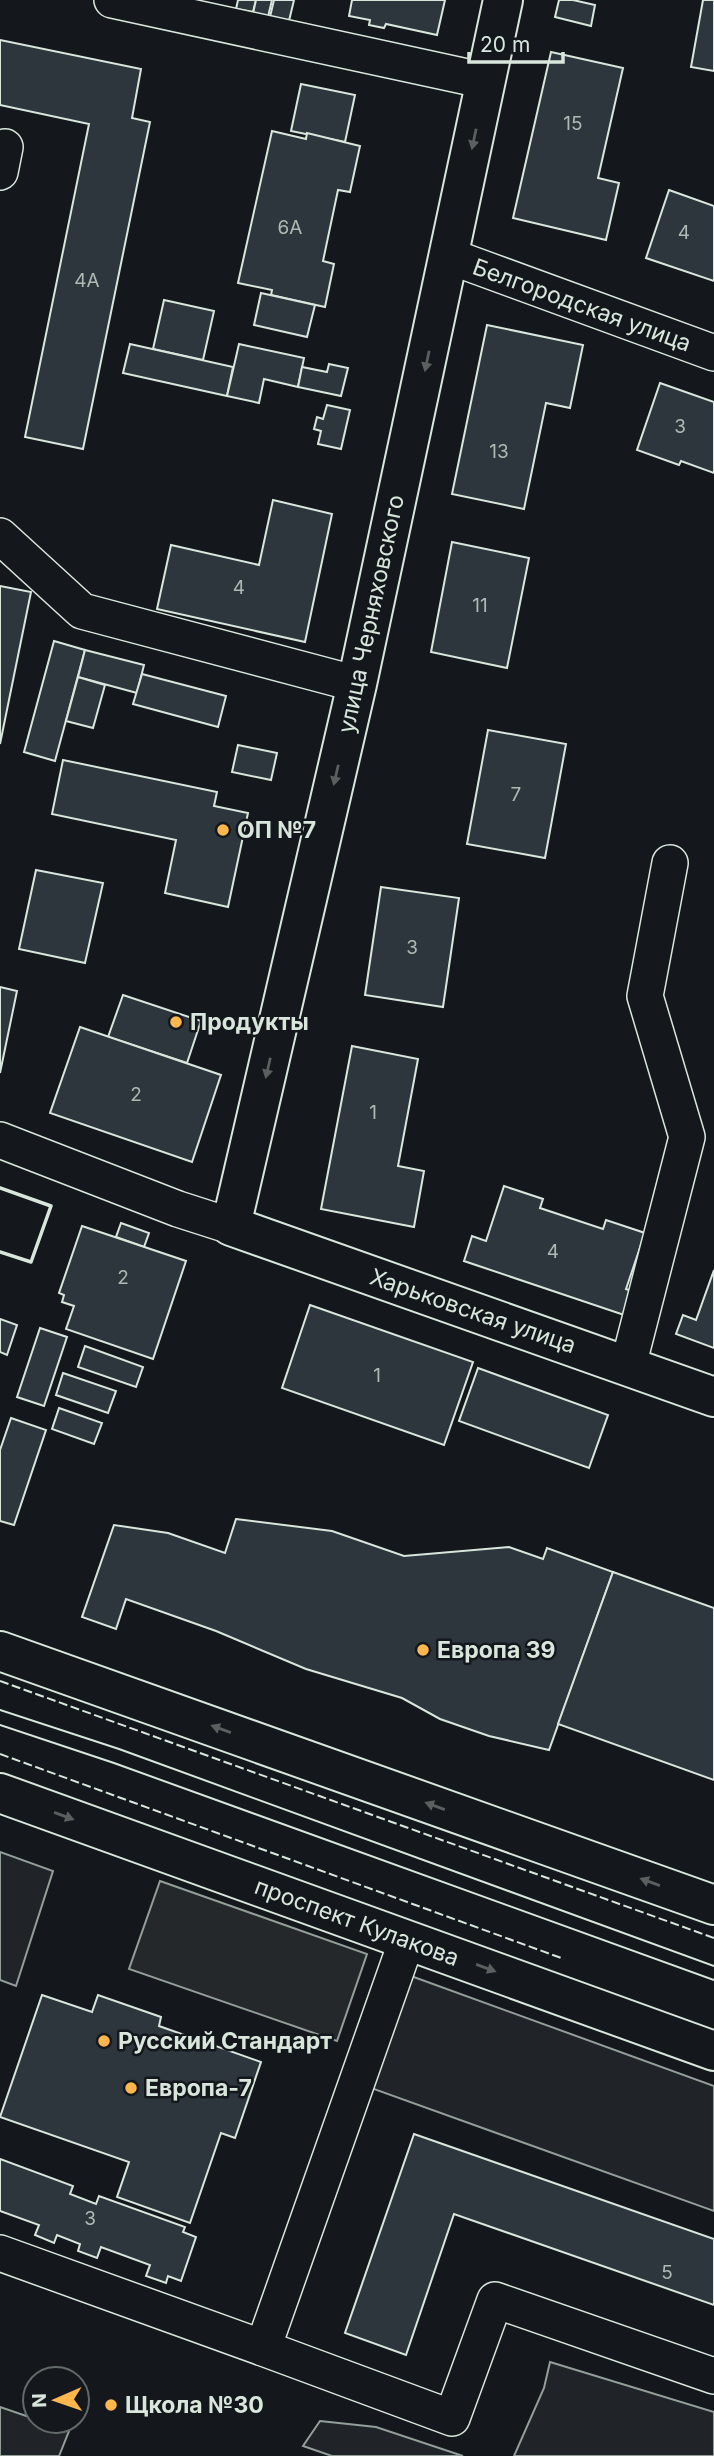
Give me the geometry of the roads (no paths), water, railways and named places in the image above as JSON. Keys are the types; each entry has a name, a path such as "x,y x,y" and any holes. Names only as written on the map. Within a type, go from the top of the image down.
{"main road":[{"name":"улица Черняховского","path":"232,1226 357,684 503,0"},
{"name":"Харьковская улица","path":"232,1226 714,1397"},
{"path":"0,1651 714,1905"},
{"name":"проспект Кулакова","path":"0,1793 714,2050"}],"street":[{"path":"112,0 486,81"},
{"name":"Белгородская улица","path":"449,256 714,353"},
{"path":"0,536 82,611 357,684"},
{"path":"628,1366 687,1137 645,996 670,863"},
{"path":"0,1140 178,1209 232,1226"},
{"path":"263,2348 407,1940"},
{"path":"0,2253 452,2418 495,2300 714,2376"}],"tram line":[{"path":"0,1710 119,1749 714,1966"},
{"path":"0,1725 114,1763 714,1980"}],"place":[{"name":"ОП №7","path":"223,830"},
{"name":"Продукты","path":"176,1022"},
{"name":"Европа 39","path":"423,1650"},
{"name":"Русский Стандарт","path":"104,2041"},
{"name":"Европа-7","path":"131,2088"},
{"name":"Щкола №30","path":"111,2405"}]}
